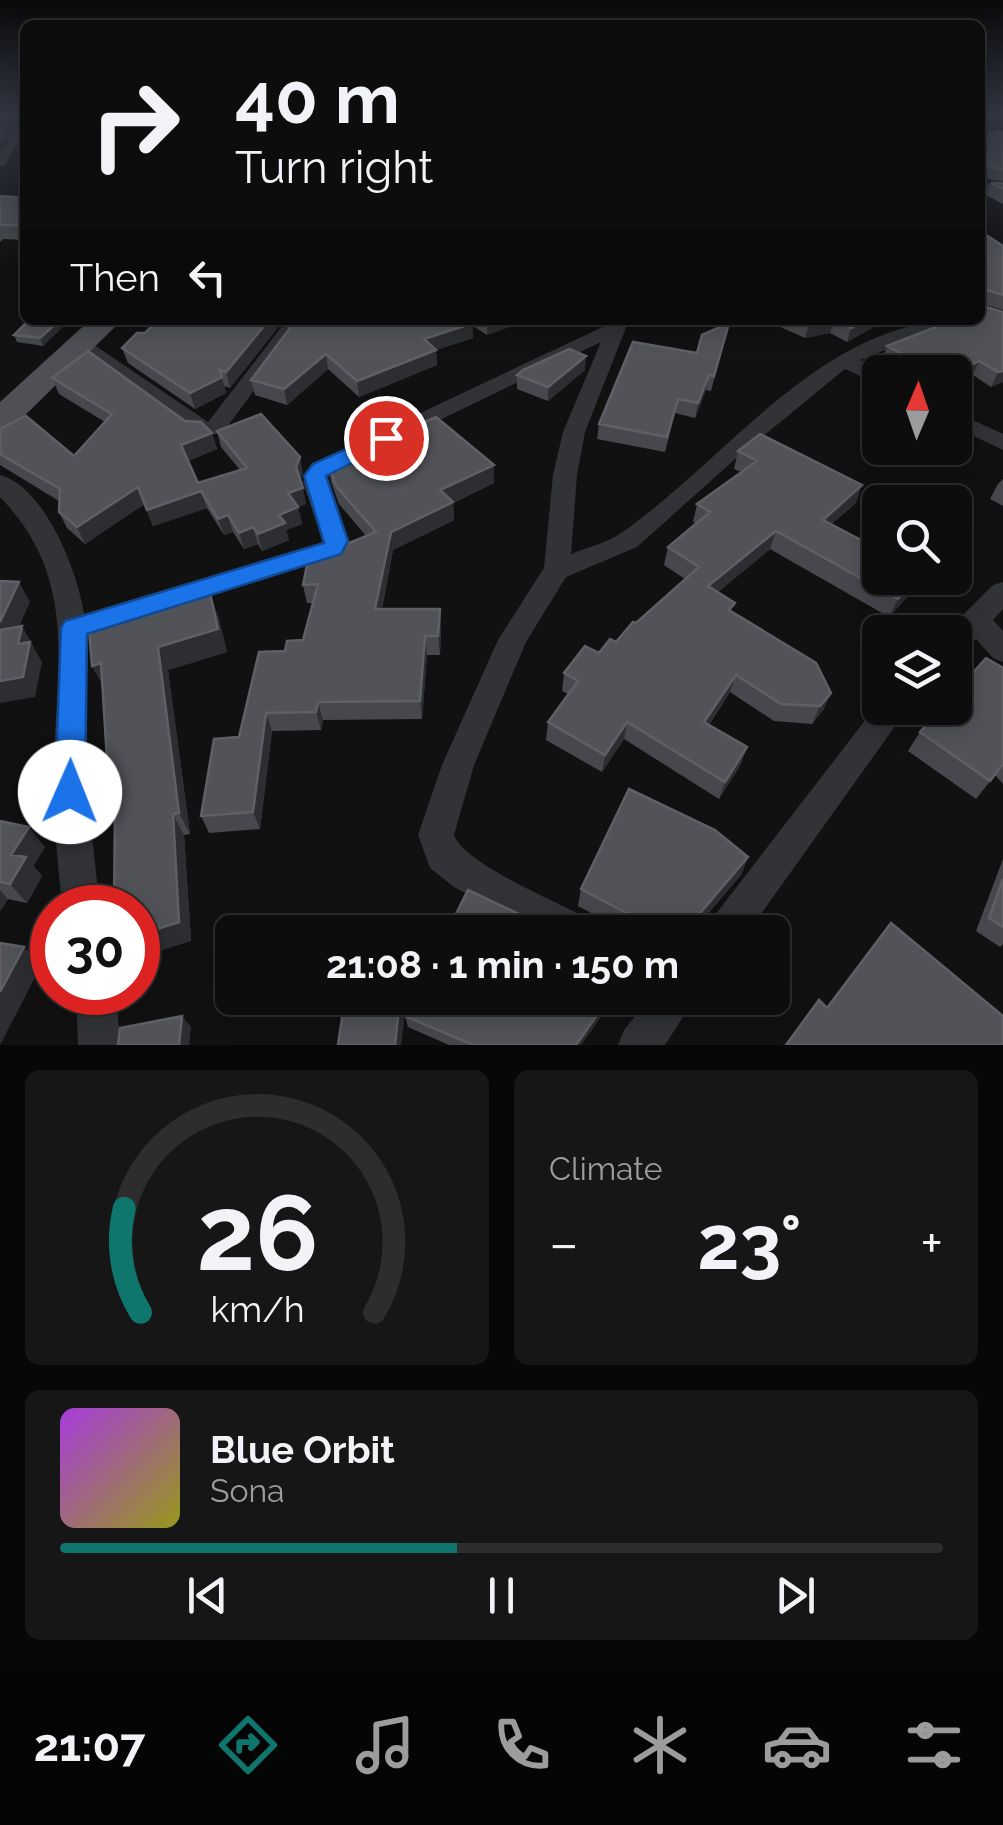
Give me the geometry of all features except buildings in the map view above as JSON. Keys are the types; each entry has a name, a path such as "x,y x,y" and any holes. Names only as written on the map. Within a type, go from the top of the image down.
{"main road":[{"path":"0,420 101,325"}],"street":[{"path":"80,344 200,430 214,429 294,325"},
{"path":"74,628 332,548 336,541 314,482 320,469 616,325"},
{"path":"544,915 466,874 443,856 436,835 458,765 512,640 556,570 565,475 574,432 618,325"},
{"path":"556,570 628,541 844,360 936,325"},
{"path":"844,360 862,370"},
{"path":"972,427 1003,443"},
{"path":"0,483 44,525 62,574 74,628 70,792 80,885"},
{"path":"972,624 1003,592"},
{"path":"976,620 1003,650"},
{"path":"738,915 880,725"},
{"path":"97,1015 99,1045"},
{"path":"639,1045 662,1015"}],"route":[{"path":"70,792 74,628 332,548 336,541 315,476 320,469 386,438"}]}
